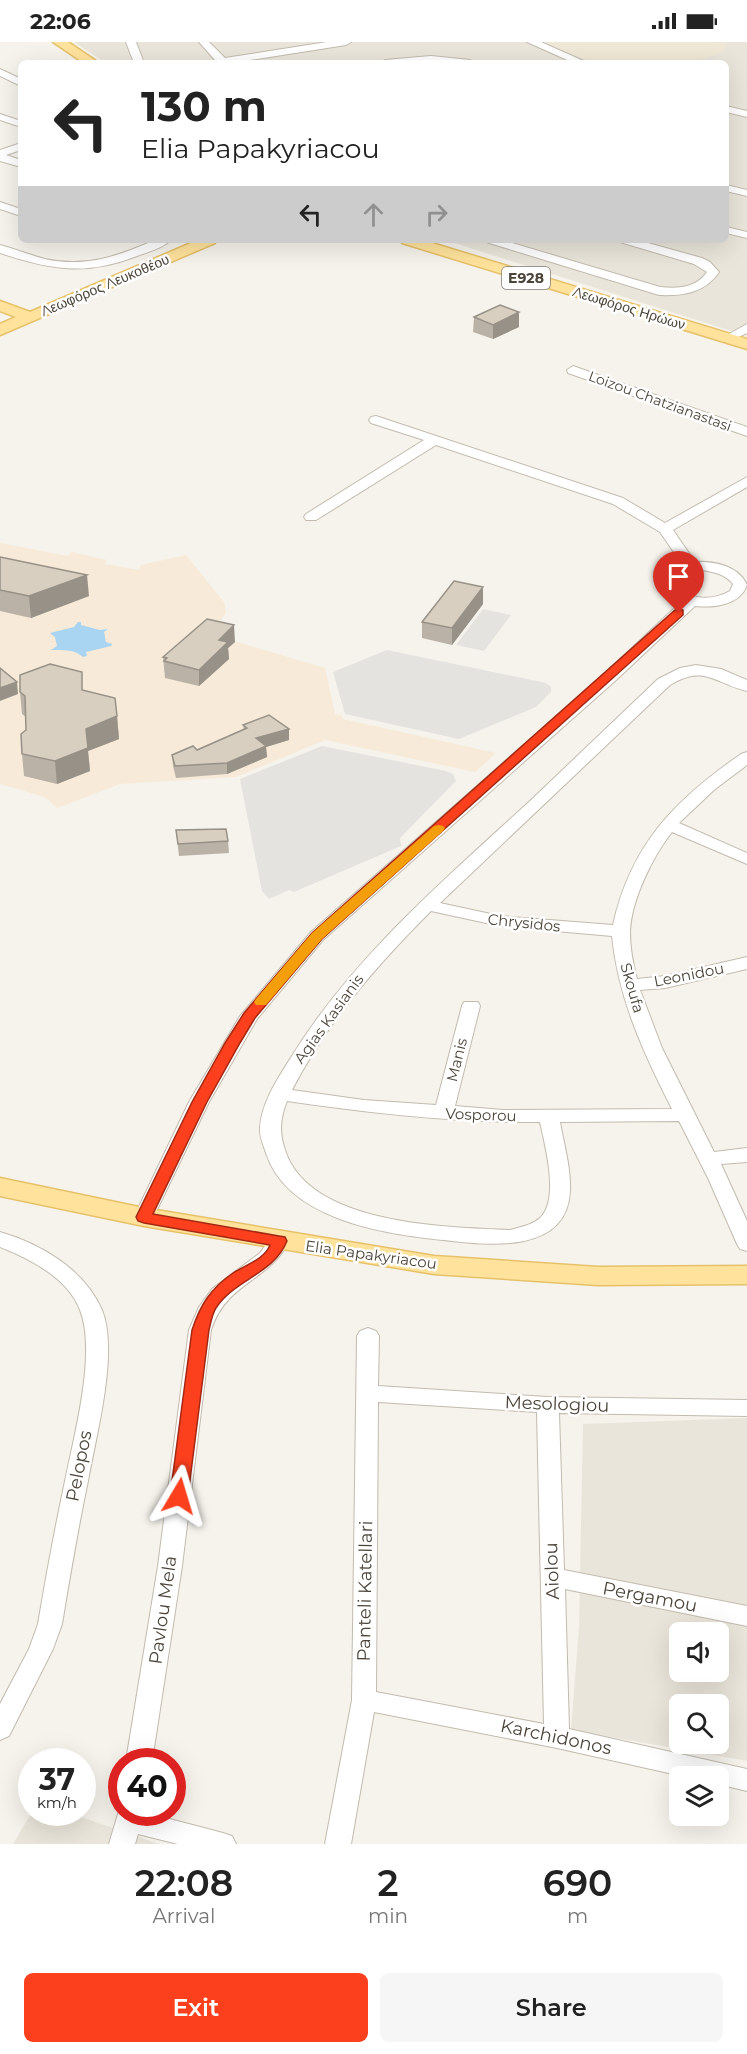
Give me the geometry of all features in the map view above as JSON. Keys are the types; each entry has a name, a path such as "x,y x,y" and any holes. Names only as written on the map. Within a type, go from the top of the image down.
{"main road":[{"path":"59,42 88,60"},
{"name":"Λεωφόρος Λευκοθέου","path":"0,330 203,243"},
{"name":"Λεωφόρος Ηρώων","path":"417,243 747,344"},
{"path":"0,306 30,317"},
{"name":"Elia Papakyriacou","path":"0,1187 144,1217 434,1265 598,1276 747,1275"}],"street":[{"path":"131,42 138,60"},
{"path":"204,42 216,60"},
{"path":"230,60 346,42"},
{"path":"532,42 576,60"},
{"path":"420,60 441,60"},
{"path":"0,72 18,81"},
{"path":"729,110 747,114"},
{"path":"0,117 18,123"},
{"path":"0,155 18,147"},
{"path":"0,155 18,163"},
{"path":"729,189 747,193"},
{"path":"0,205 18,212"},
{"path":"729,231 747,236"},
{"path":"0,249 52,265 89,267 123,259 158,243"},
{"path":"500,243 659,291 677,292 693,288 706,281 713,272 698,261 635,243"},
{"path":"728,338 747,328"},
{"name":"Loizou Chatzianastasi","path":"573,370 747,432"},
{"path":"376,420 618,501 665,529 690,566"},
{"path":"311,517 434,440"},
{"path":"665,529 747,481"},
{"path":"690,566 713,567 732,574 740,584 742,595 713,602 692,601 673,593 666,582 673,572 690,566"},
{"path":"144,1217 199,1102 232,1043 249,1016 317,936 609,678 692,601"},
{"name":"Agias Kasianis","path":"549,1117 560,1195 559,1206 547,1223 521,1236 437,1234 402,1229 352,1216 320,1202 297,1184 278,1160 270,1134 279,1094 318,1029 372,962 429,905 673,675 688,669 699,669 720,674 747,686"},
{"name":"Skoufa","path":"747,757 691,799 668,824 638,871 621,931 624,958 637,1011 747,1244"},
{"path":"668,824 747,859"},
{"name":"Chrysidos","path":"429,905 478,918 541,926 621,931"},
{"name":"Leonidou","path":"630,985 665,982 747,963"},
{"name":"Manis","path":"444,1113 471,1006"},
{"name":"Vosporou","path":"279,1094 444,1113 549,1117 685,1115"},
{"path":"708,1160 747,1155"},
{"name":"Pelopos","path":"0,1239 44,1258 61,1269 82,1292 92,1311 97,1330 92,1396 50,1624 41,1649 7,1704 0,1729"},
{"name":"Pavlou Mela","path":"141,1748 168,1577 200,1330 208,1306 214,1299 238,1278 266,1261 275,1252 279,1241"},
{"name":"Panteli Katellari","path":"338,1844 364,1700 369,1336"},
{"name":"Mesologiou","path":"368,1394 548,1405 747,1408"},
{"name":"Aiolou","path":"548,1405 557,1737"},
{"name":"Pergamou","path":"552,1577 747,1616"},
{"name":"Karchidonos","path":"364,1700 557,1737 747,1780"},
{"path":"131,1826 223,1844"}],"shaded area":[{"path":"74,42 747,42 747,336 454,243 729,243 729,60 101,60"},
{"path":"542,42 728,42 724,52 700,60 587,60"},
{"path":"0,543 68,556 72,552 107,560 105,564 139,570 141,565 186,555 224,602 226,613 210,634 325,668 335,714 342,716 343,719 496,753 475,772 325,740 236,777 120,784 57,808 45,797 0,784"},
{"path":"483,609 511,615 484,651 456,645"},
{"path":"387,650 546,683 551,687 551,692 536,707 459,739 345,714 333,672"},
{"path":"322,746 446,771 453,774 456,781 400,838 401,846 294,892 289,890 269,899 262,891 240,779"},
{"path":"747,1418 747,1761 707,1754 729,1754 729,1694 669,1694 669,1747 571,1730 579,1627 583,1424"},
{"path":"96,1822 159,1844 13,1844 24,1826 96,1826"}],"water":[{"path":"78,622 100,630 108,629 104,632 106,642 112,644 111,646 86,652 87,656 83,657 72,651 51,650 57,646 55,637 50,633 74,627"}],"building":[{"path":"500,305 519,312 493,325 474,317"},
{"path":"0,557 87,575 29,596 0,590"},
{"path":"454,581 483,587 452,628 422,622"},
{"path":"207,619 234,625 219,640 228,642 199,670 164,661 167,658 163,657"},
{"path":"50,664 82,672 82,690 115,698 117,716 86,729 88,748 55,761 22,754 21,734 26,730 25,696 20,692 20,675"},
{"path":"0,668 17,682 0,688"},
{"path":"269,715 289,729 256,738 266,746 227,763 175,766 172,755 193,746 197,750 247,728 243,725"},
{"path":"226,829 228,841 178,844 176,830"}],"slow traffic":[{"path":"261,1002 317,936 439,828"}],"route":[{"path":"179,1496 200,1330 204,1316 208,1306 219,1293 266,1261 275,1252 279,1241 144,1217 199,1102 232,1043 249,1016 317,936 609,678 679,613"}]}
